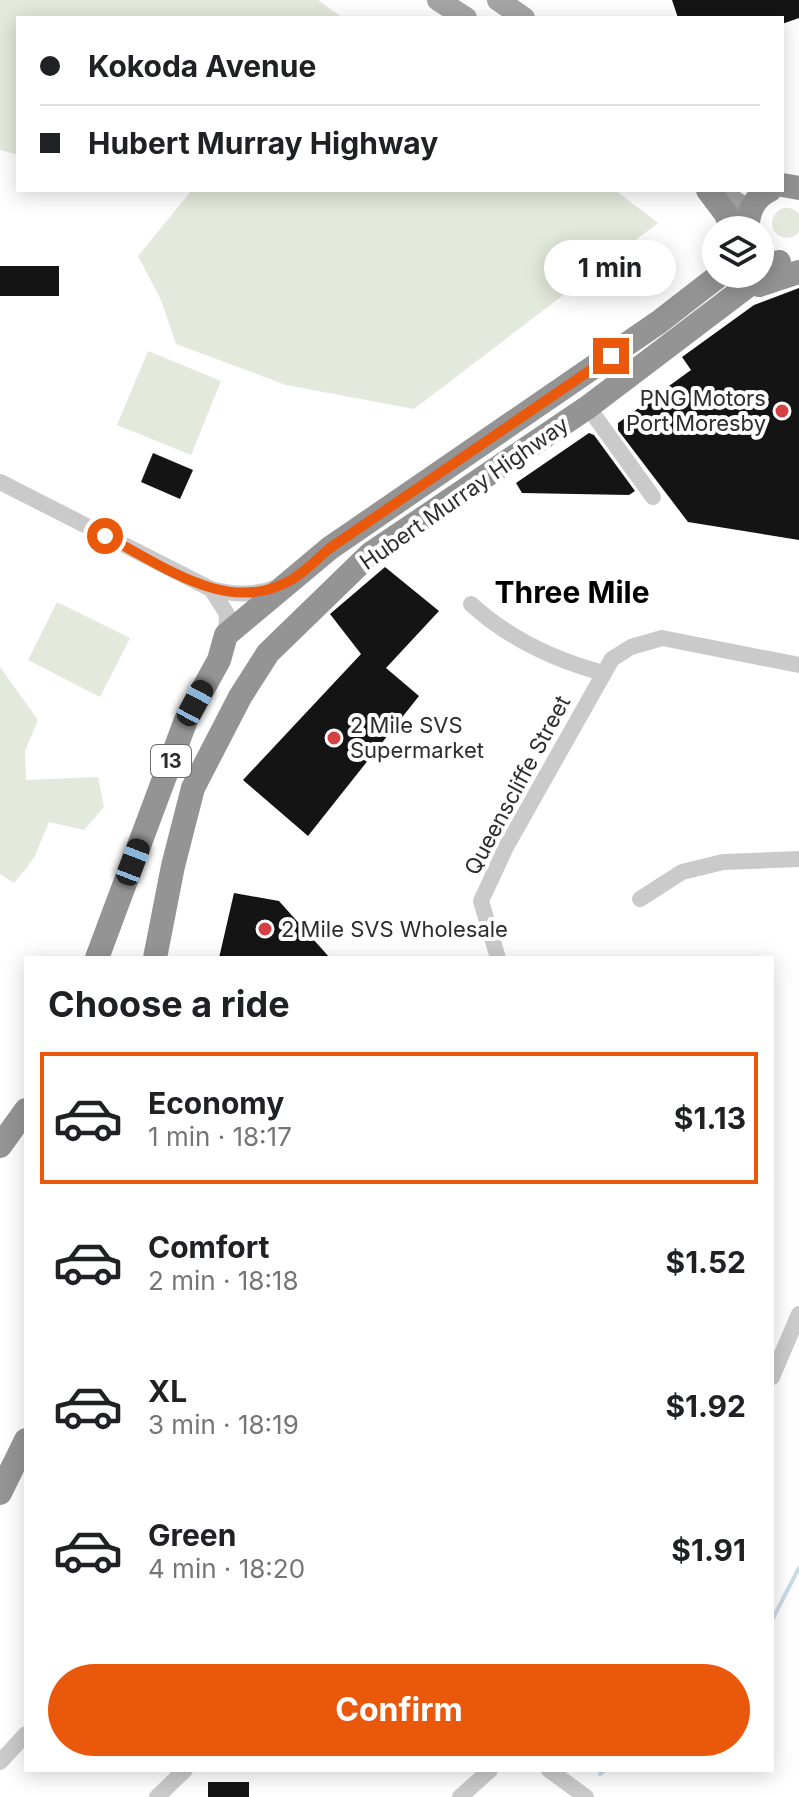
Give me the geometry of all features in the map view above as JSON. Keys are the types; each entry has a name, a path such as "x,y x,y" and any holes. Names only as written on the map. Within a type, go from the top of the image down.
{"highway":[{"path":"710,192 727,216"},
{"path":"750,216 755,201 767,192"},
{"name":"Hubert Murray Highway","path":"155,956 173,866 193,788 240,697 268,653 370,554 588,407 784,261"},
{"path":"659,322 667,309 702,278"},
{"name":"Hubert Murray Highway","path":"98,956 186,720 219,660 226,635 330,548 659,322 703,288"},
{"path":"0,1146 24,1113"},
{"path":"0,1493 24,1444"}],"main road":[{"path":"438,0 463,16"},
{"path":"498,0 521,16"},
{"path":"720,192 744,216"}],"street":[{"path":"588,407 653,497"},
{"path":"0,482 211,589 232,595 255,594 293,579"},
{"path":"211,589 227,614 226,635"},
{"path":"471,604 494,624 566,663 603,673"},
{"name":"Queenscliffe Street","path":"497,956 481,901 506,847 612,659 631,647 662,638 799,665"},
{"path":"640,899 682,872 723,862 799,859"},
{"path":"774,1372 799,1314"},
{"path":"0,1762 24,1736"},
{"path":"157,1797 183,1772"},
{"path":"460,1797 488,1772"},
{"path":"552,1772 586,1797"}],"shaded area":[{"path":"0,0 318,0 340,16 16,16 16,154 0,150"},
{"path":"190,192 618,192 658,223 414,409 286,385 176,344 161,300 138,256"},
{"path":"781,209 793,209 800,215 800,231 793,237 781,237 774,231 774,216"},
{"path":"148,351 221,381 191,455 117,425"},
{"path":"57,602 130,638 100,697 28,660"},
{"path":"0,667 38,720 25,751 26,780 98,777 104,807 84,830 49,822 34,858 14,883 0,874"}],"building":[{"path":"672,0 799,0 799,18 784,23 784,16 677,16"},
{"path":"0,266 59,266 59,296 0,296"},
{"name":"PNG Motors Port Moresby","path":"799,288 799,540 688,522 618,430 618,423 691,370 682,357 754,305"},
{"path":"589,433 594,435 635,491 629,495 522,493 516,483"},
{"path":"153,453 193,470 180,499 141,482"},
{"name":"2 Mile SVS Supermarket","path":"385,567 439,611 386,668 419,696 308,836 243,780 361,654 330,614"},
{"name":"2 Mile SVS Wholesale","path":"234,893 279,901 328,956 219,956"},
{"path":"208,1782 249,1782 249,1797 208,1797"}],"waterway":[{"path":"774,1616 799,1568"}],"place":[{"name":"PNG Motors Port Moresby","path":"782,411"},
{"name":"2 Mile SVS Supermarket","path":"334,738"},
{"name":"2 Mile SVS Wholesale","path":"265,929"}],"district":[{"name":"Three Mile","path":"572,593"}],"route":[{"path":"105,536 211,589 232,595 255,594 272,589 293,579 330,548 611,356"}]}
